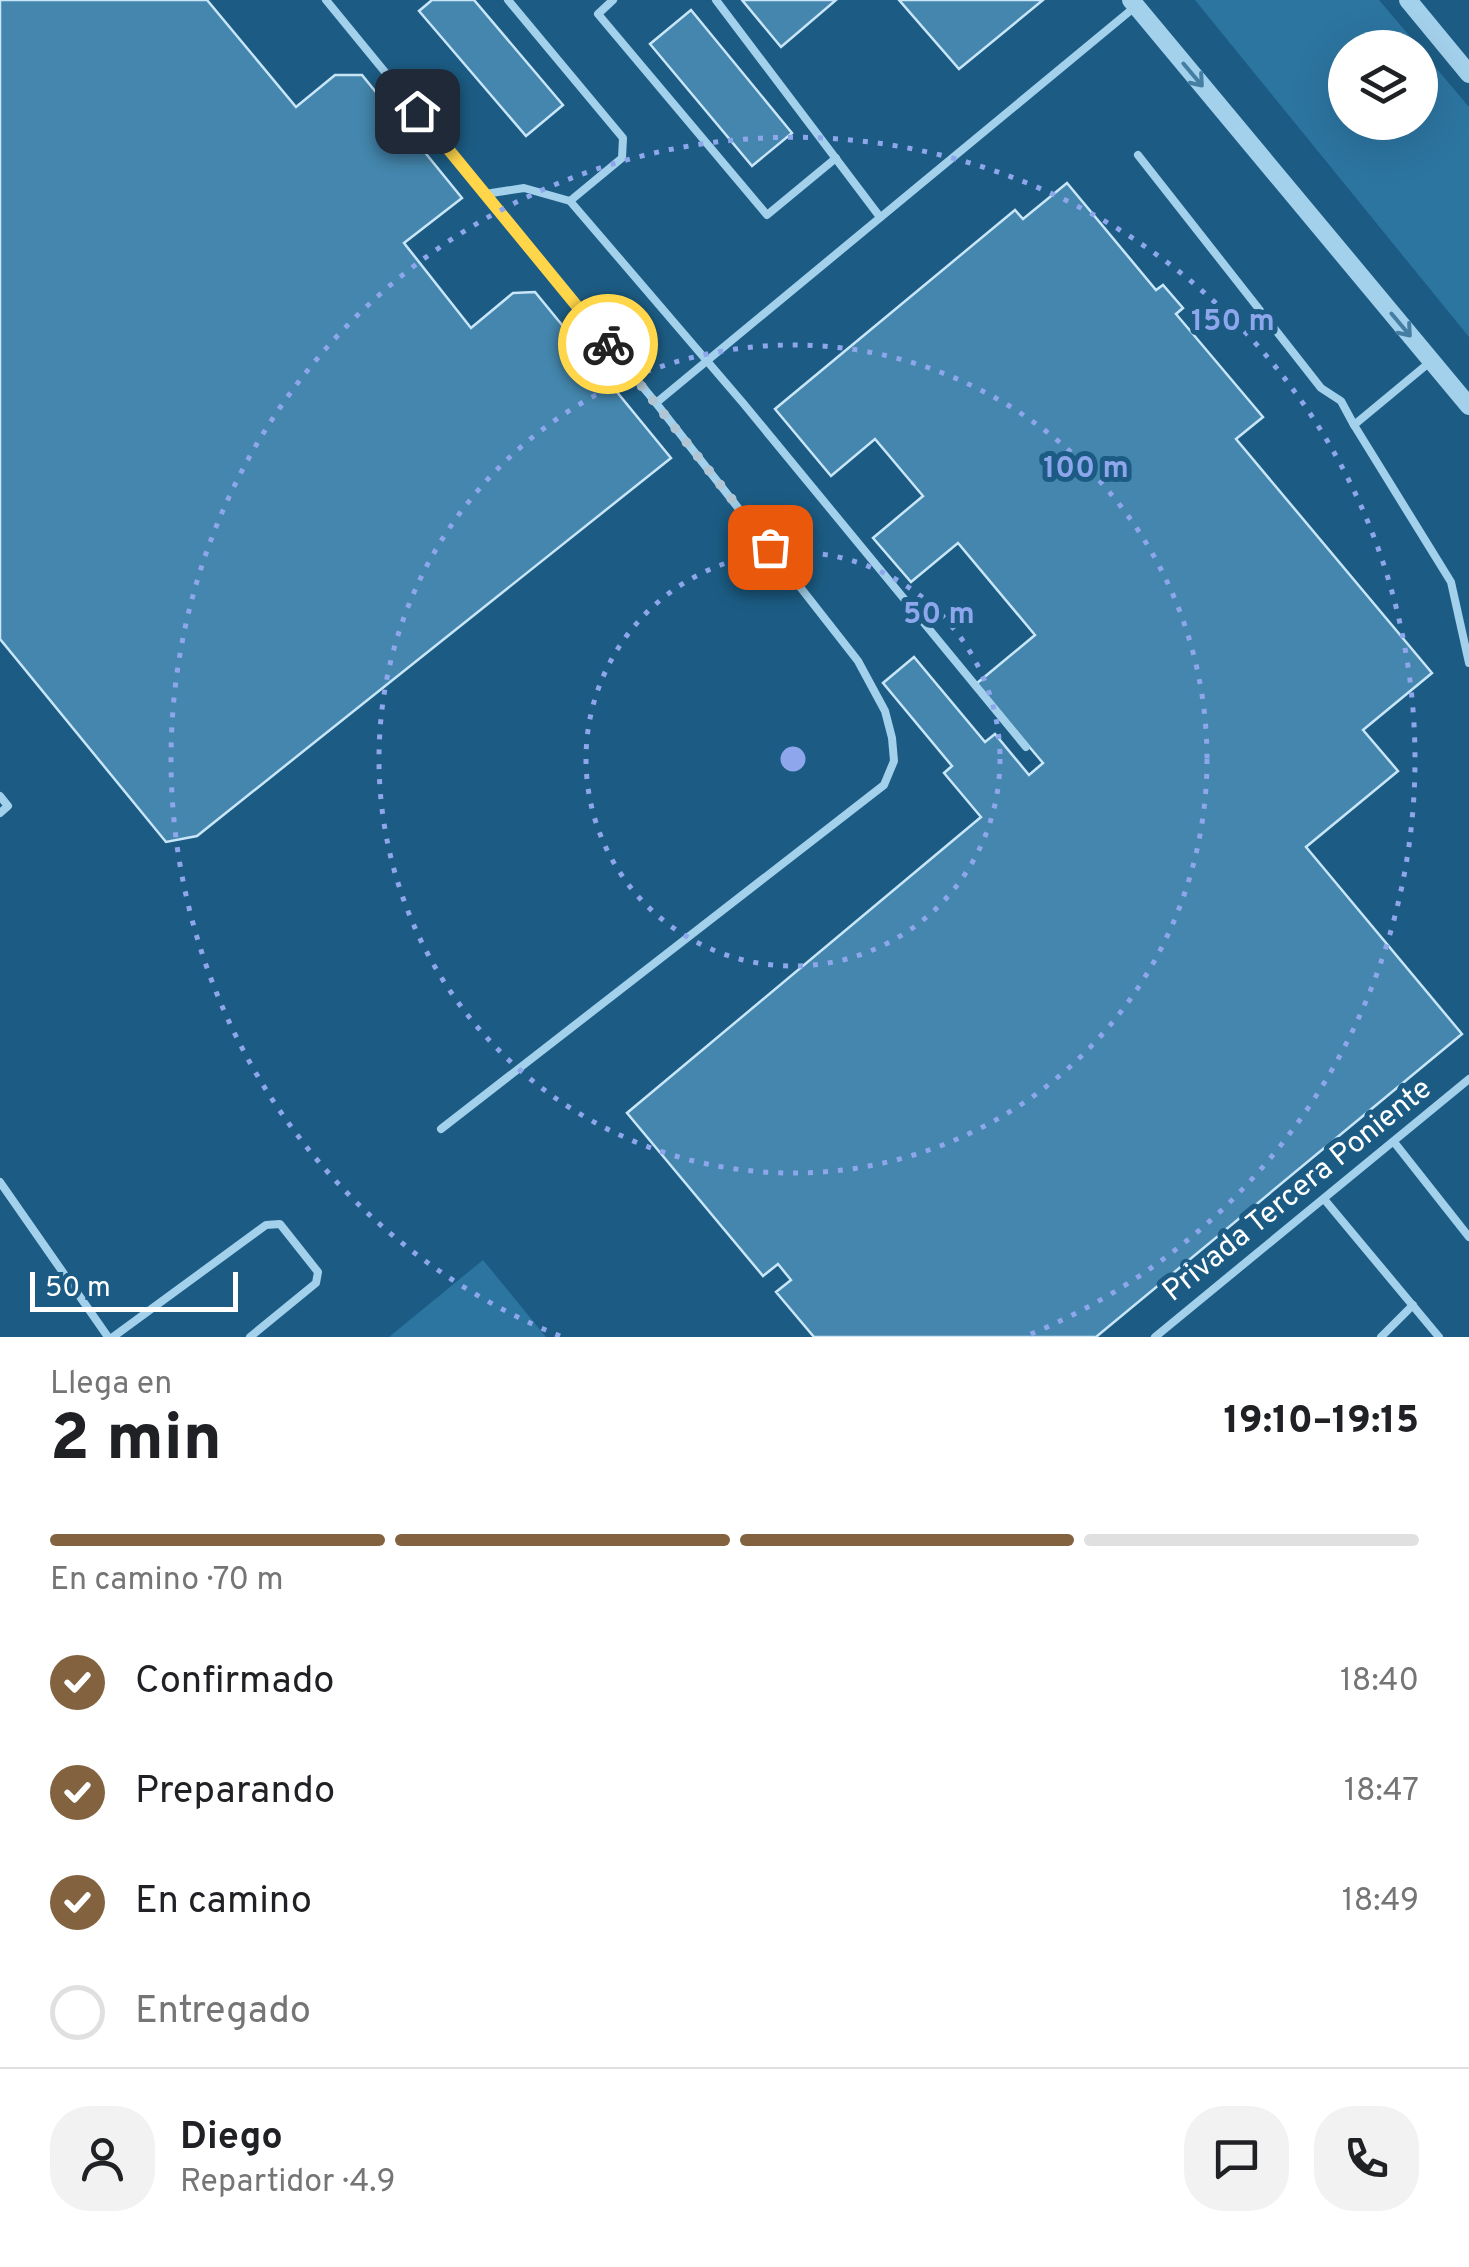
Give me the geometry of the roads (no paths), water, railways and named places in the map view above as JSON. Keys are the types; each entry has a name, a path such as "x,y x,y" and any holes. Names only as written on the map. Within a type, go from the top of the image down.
{"street":[{"path":"1408,0 1469,74"},
{"path":"1136,2 1469,406"}],"lane":[{"path":"326,0 656,403 858,661 885,711 892,738 894,761 884,785 442,1129"},
{"path":"508,0 624,138 622,158 570,201"},
{"path":"613,0 598,14 767,215 836,158"},
{"path":"716,0 880,217"},
{"path":"656,403 1136,2"},
{"path":"1138,155 1320,388 1341,401 1451,582 1469,663"},
{"path":"486,194 524,188 570,201 1026,746"},
{"path":"1354,425 1431,361"},
{"path":"0,796 8,806 0,813"},
{"name":"Privada Tercera Poniente","path":"1155,1337 1469,1080"},
{"path":"1394,1142 1469,1237"},
{"path":"0,1182 110,1337 266,1226 280,1224 318,1272 316,1283 250,1337"},
{"path":"1324,1199 1439,1337"},
{"path":"1380,1337 1413,1305"}]}
